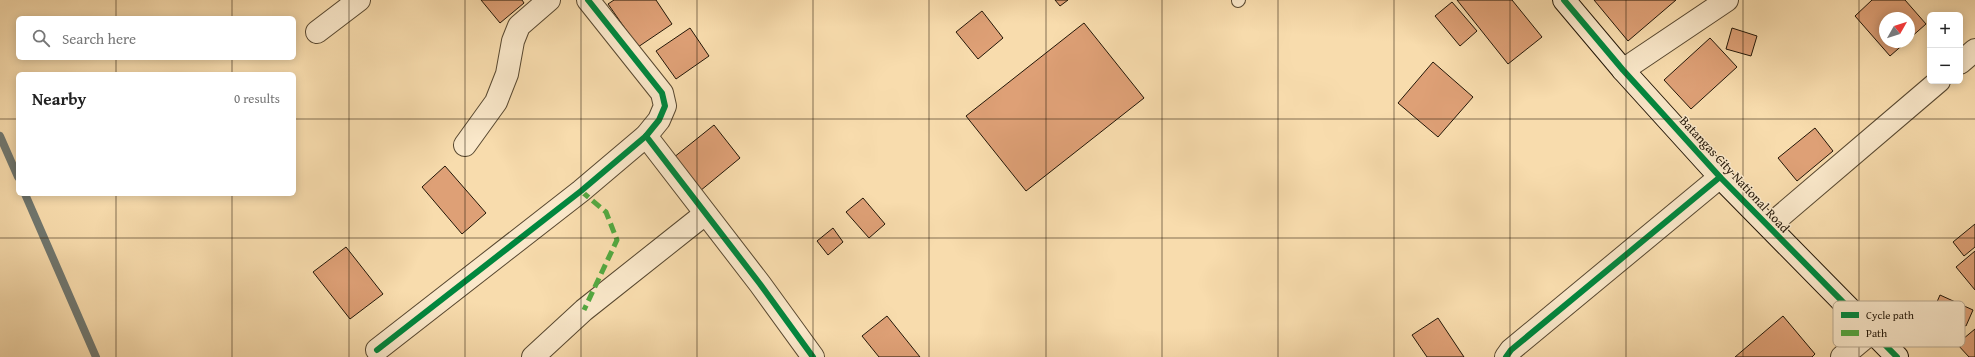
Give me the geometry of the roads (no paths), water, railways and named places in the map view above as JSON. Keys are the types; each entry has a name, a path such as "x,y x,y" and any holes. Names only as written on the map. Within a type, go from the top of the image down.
{"street":[{"path":"317,32 359,0"},
{"path":"465,145 496,102 508,74 513,41 518,26 549,0"},
{"path":"377,350 582,191 646,136 659,120 665,106 662,93 588,0"},
{"name":"Batangas City National Road","path":"1564,0 1623,70 1720,177 1843,301"},
{"path":"1623,70 1727,0"},
{"path":"1963,60 1975,50"},
{"path":"1769,226 1935,84"},
{"path":"646,136 760,284 812,357"},
{"path":"1506,357 1511,350 1720,177"},
{"path":"533,357 584,310 705,214"},
{"path":"1842,357 1854,347"},
{"name":"Batangas City National Road","path":"1888,347 1897,357"}],"waterway":[{"path":"0,136 16,172"},
{"path":"26,196 96,357"}]}
